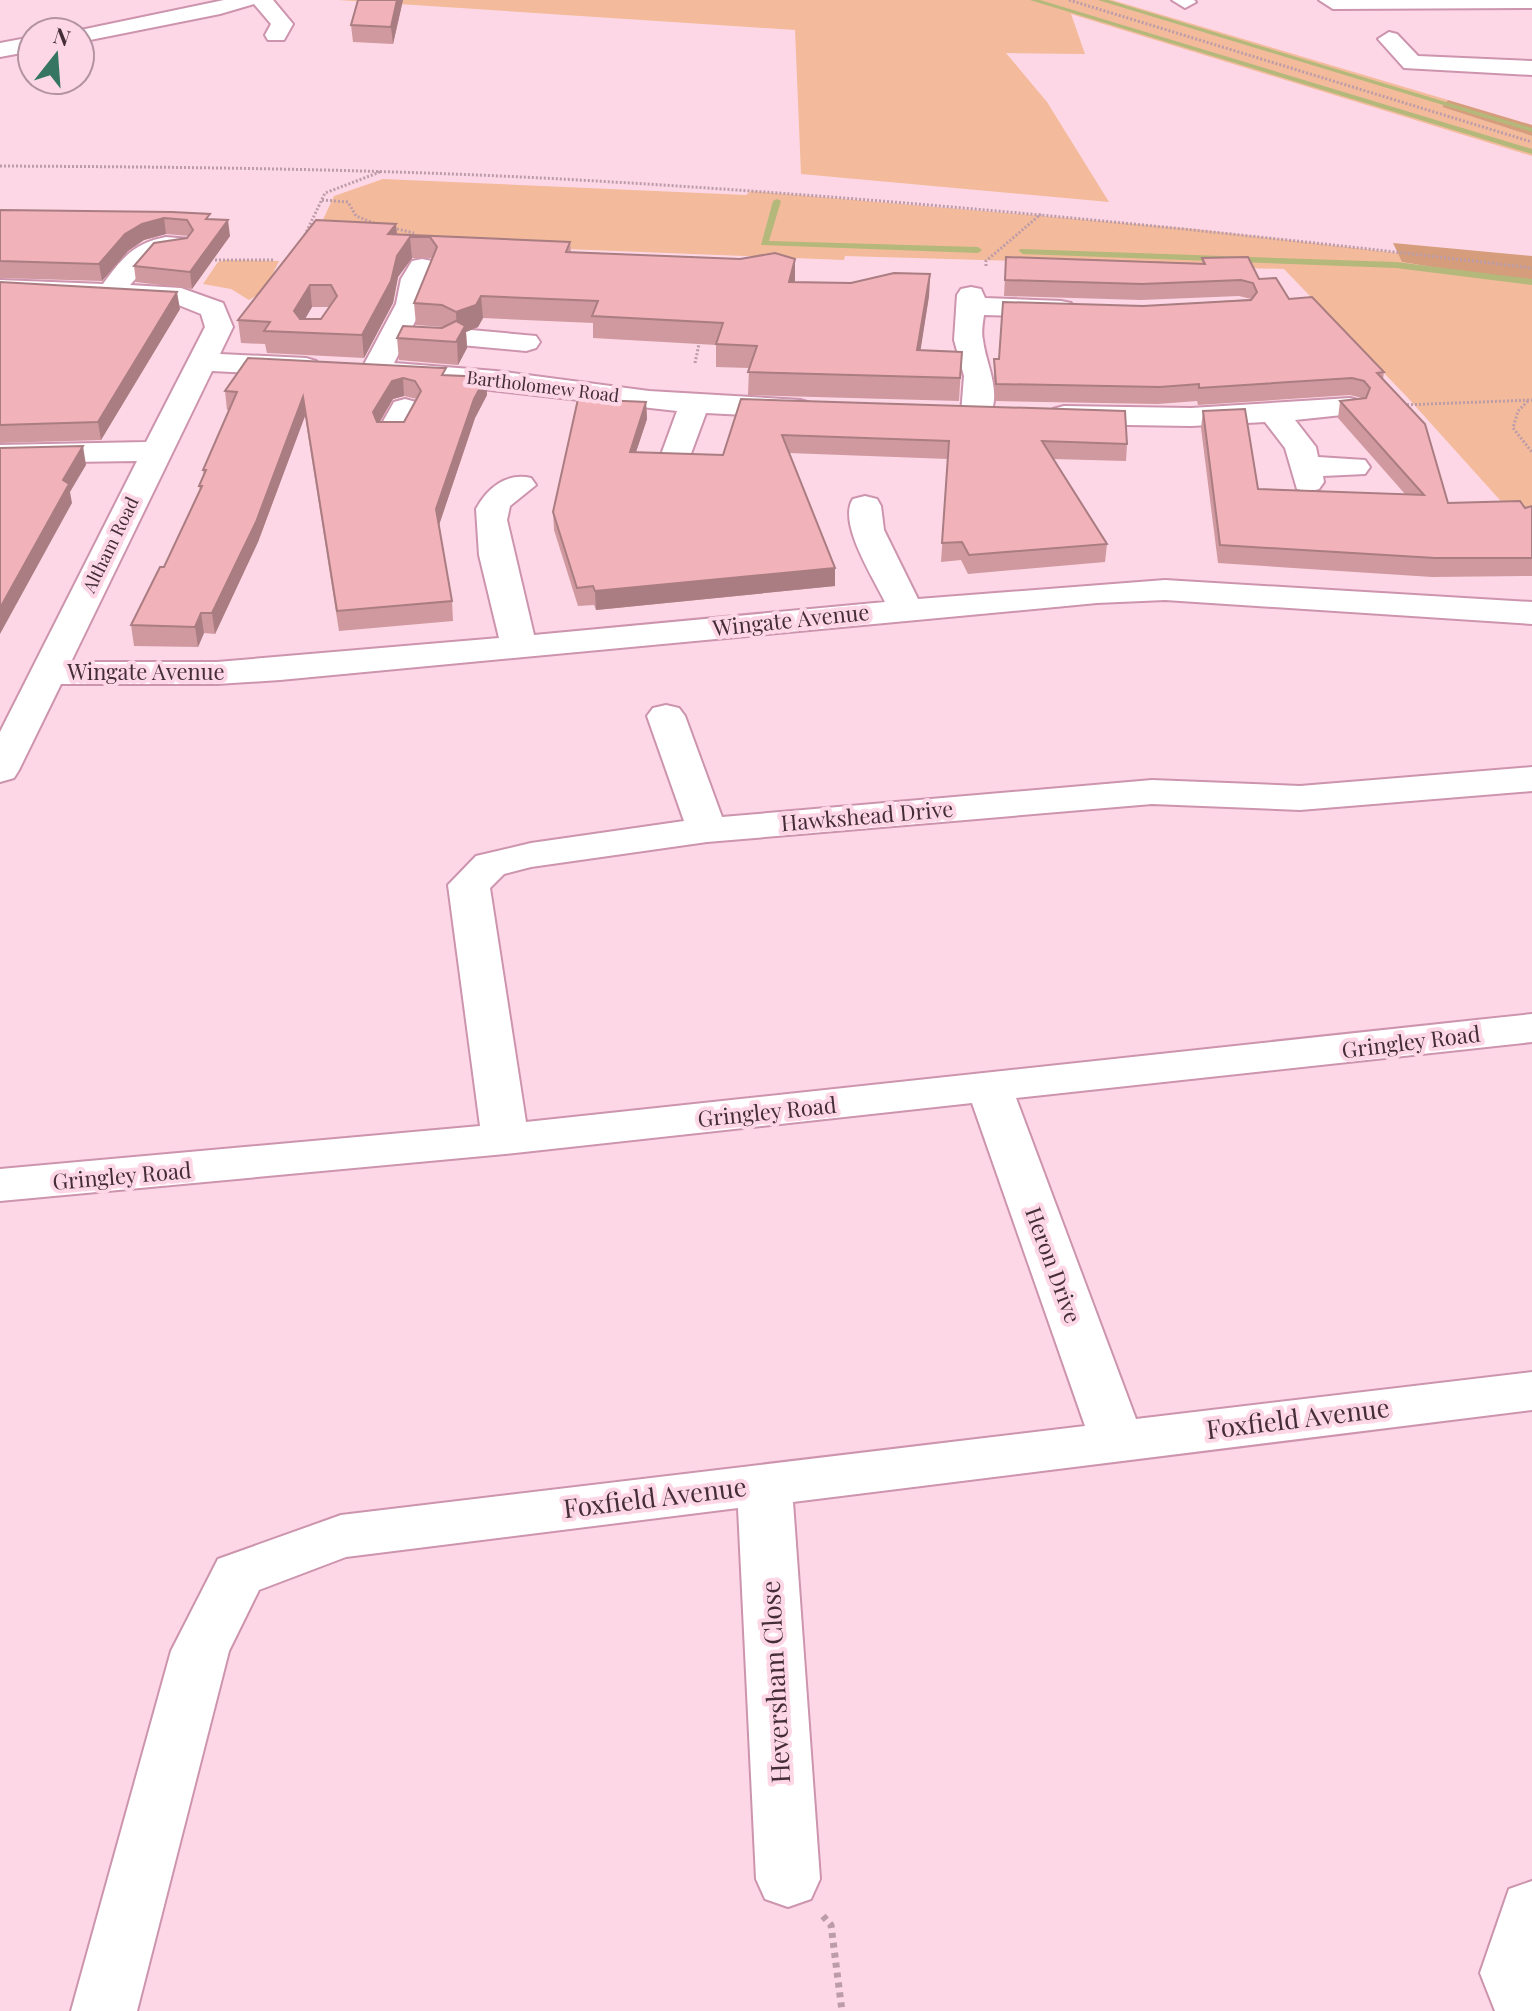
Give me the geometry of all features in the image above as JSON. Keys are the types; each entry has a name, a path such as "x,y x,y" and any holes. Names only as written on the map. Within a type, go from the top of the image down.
{"street":[{"path":"96,32 220,8 246,0"},
{"path":"262,0 282,24 276,35"},
{"path":"1330,0 1333,3 1532,2"},
{"path":"1389,39 1412,63 1520,67"},
{"path":"0,288 111,292 142,250 165,244 180,245"},
{"path":"353,369 406,337 410,304 424,279"},
{"name":"Altham Road","path":"0,770 51,673 219,327 213,309 181,296 111,292"},
{"path":"1006,414 979,376 968,340 970,300 1095,310"},
{"path":"471,339 526,342"},
{"name":"Bartholomew Road","path":"200,362 299,354 353,369 408,402 686,428 835,410"},
{"path":"945,413 1275,414 1350,407"},
{"path":"1275,414 1300,447 1306,474 1354,467"},
{"path":"0,454 157,452"},
{"path":"519,646 494,545 491,511 500,496 520,485"},
{"path":"865,506 867,530 906,609"},
{"name":"Wingate Avenue","path":"51,673 217,673 906,609 1165,590 1529,619"},
{"path":"666,716 707,830"},
{"name":"Hawkshead Drive","path":"505,1139 469,885 490,865 531,855 707,830 1152,792 1300,798 1532,779"},
{"name":"Gringley Road","path":"0,1185 505,1139 990,1089 1532,1028"},
{"name":"Heron Drive","path":"990,1089 1117,1441"},
{"name":"Foxfield Avenue","path":"104,2011 200,1651 238,1575 341,1536 1532,1391"},
{"name":"Heversham Close","path":"764,1485 788,1879"},
{"path":"1528,2011 1513,1973 1532,1909"}],"path":[{"path":"1069,0 1532,142"},
{"path":"0,166 380,172 688,185 1263,234 1532,268"},
{"path":"296,251 325,193 380,172"},
{"path":"322,200 348,202 361,220 444,241 436,262 424,279"},
{"path":"970,300 985,287 986,261 1033,224 1041,213"},
{"path":"209,267 216,258 274,260"},
{"path":"695,363 699,344"},
{"path":"1350,407 1531,400"},
{"path":"1531,400 1518,411 1513,428 1532,452"},
{"path":"788,1879 831,1925 842,2011"}],"shaded area":[{"path":"338,0 1112,0 1448,100 1442,107 1532,136 1532,156 1071,14 1085,54 1006,53 1047,102 1109,202 801,174 795,30"},
{"path":"1448,100 1532,125 1532,136 1442,107"},
{"path":"383,179 746,195 751,191 1194,229 1398,253 1402,262 1532,283 1532,523 1517,519 1408,398 1284,269 845,256 844,260 314,239 334,196"},
{"path":"1393,243 1532,256 1532,283 1402,262"},
{"path":"279,261 265,290 249,300 231,289 203,284 218,262"}],"building":[{"path":"358,0 397,0 391,27 351,25"},
{"path":"0,210 172,212 210,214 206,219 228,220 190,272 134,266 154,243 187,238 193,230 187,220 164,218 142,224 125,234 99,264 0,261"},
{"path":"316,220 396,224 388,234 570,242 566,252 740,259 775,253 795,259 789,282 851,283 894,273 930,274 917,350 962,352 960,378 748,372 757,346 716,344 723,323 592,316 598,301 481,296 476,305 456,312 442,305 414,303 437,247 430,237 410,237 397,256 391,281 362,335 264,331 270,322 238,320","holes":["310,285 331,285 337,296 321,319 300,319 294,311"]},
{"path":"1006,257 1205,264 1202,258 1248,257 1259,279 1276,278 1289,299 1312,297 1384,372 1377,373 1425,424 1448,503 1520,501 1525,508 1532,506 1532,558 1435,558 1220,545 1203,411 1245,409 1258,489 1424,495 1340,401 1366,398 1370,388 1364,381 1352,378 1199,388 1199,384 1160,387 996,384 994,359 999,359 1003,302 1143,306 1251,300 1257,292 1253,283 1241,280 1142,284 1005,280"},
{"path":"0,282 177,292 98,422 0,425"},
{"path":"456,321 465,326 456,342 397,338 403,326 442,328"},
{"path":"248,358 446,368 442,375 486,377 474,399 436,509 452,601 337,611 303,397 256,522 212,613 201,613 195,627 131,625 160,567 164,567 202,486 199,486 206,470 203,470 237,392 225,391","holes":["403,378 415,381 421,391 404,422 377,422 373,412 392,381"]},
{"path":"578,399 646,402 630,452 723,455 741,399 1125,411 1127,444 1042,441 1107,544 969,555 962,542 942,543 949,441 782,435 835,568 595,591 593,586 577,588 553,512"},
{"path":"83,446 63,480 69,484 0,608 0,448"}],"waterway":[{"path":"1033,0 1532,152"},
{"path":"1101,0 1532,130"},
{"path":"777,201 764,243 978,250"},
{"path":"1023,251 1396,265 1532,282"}]}
